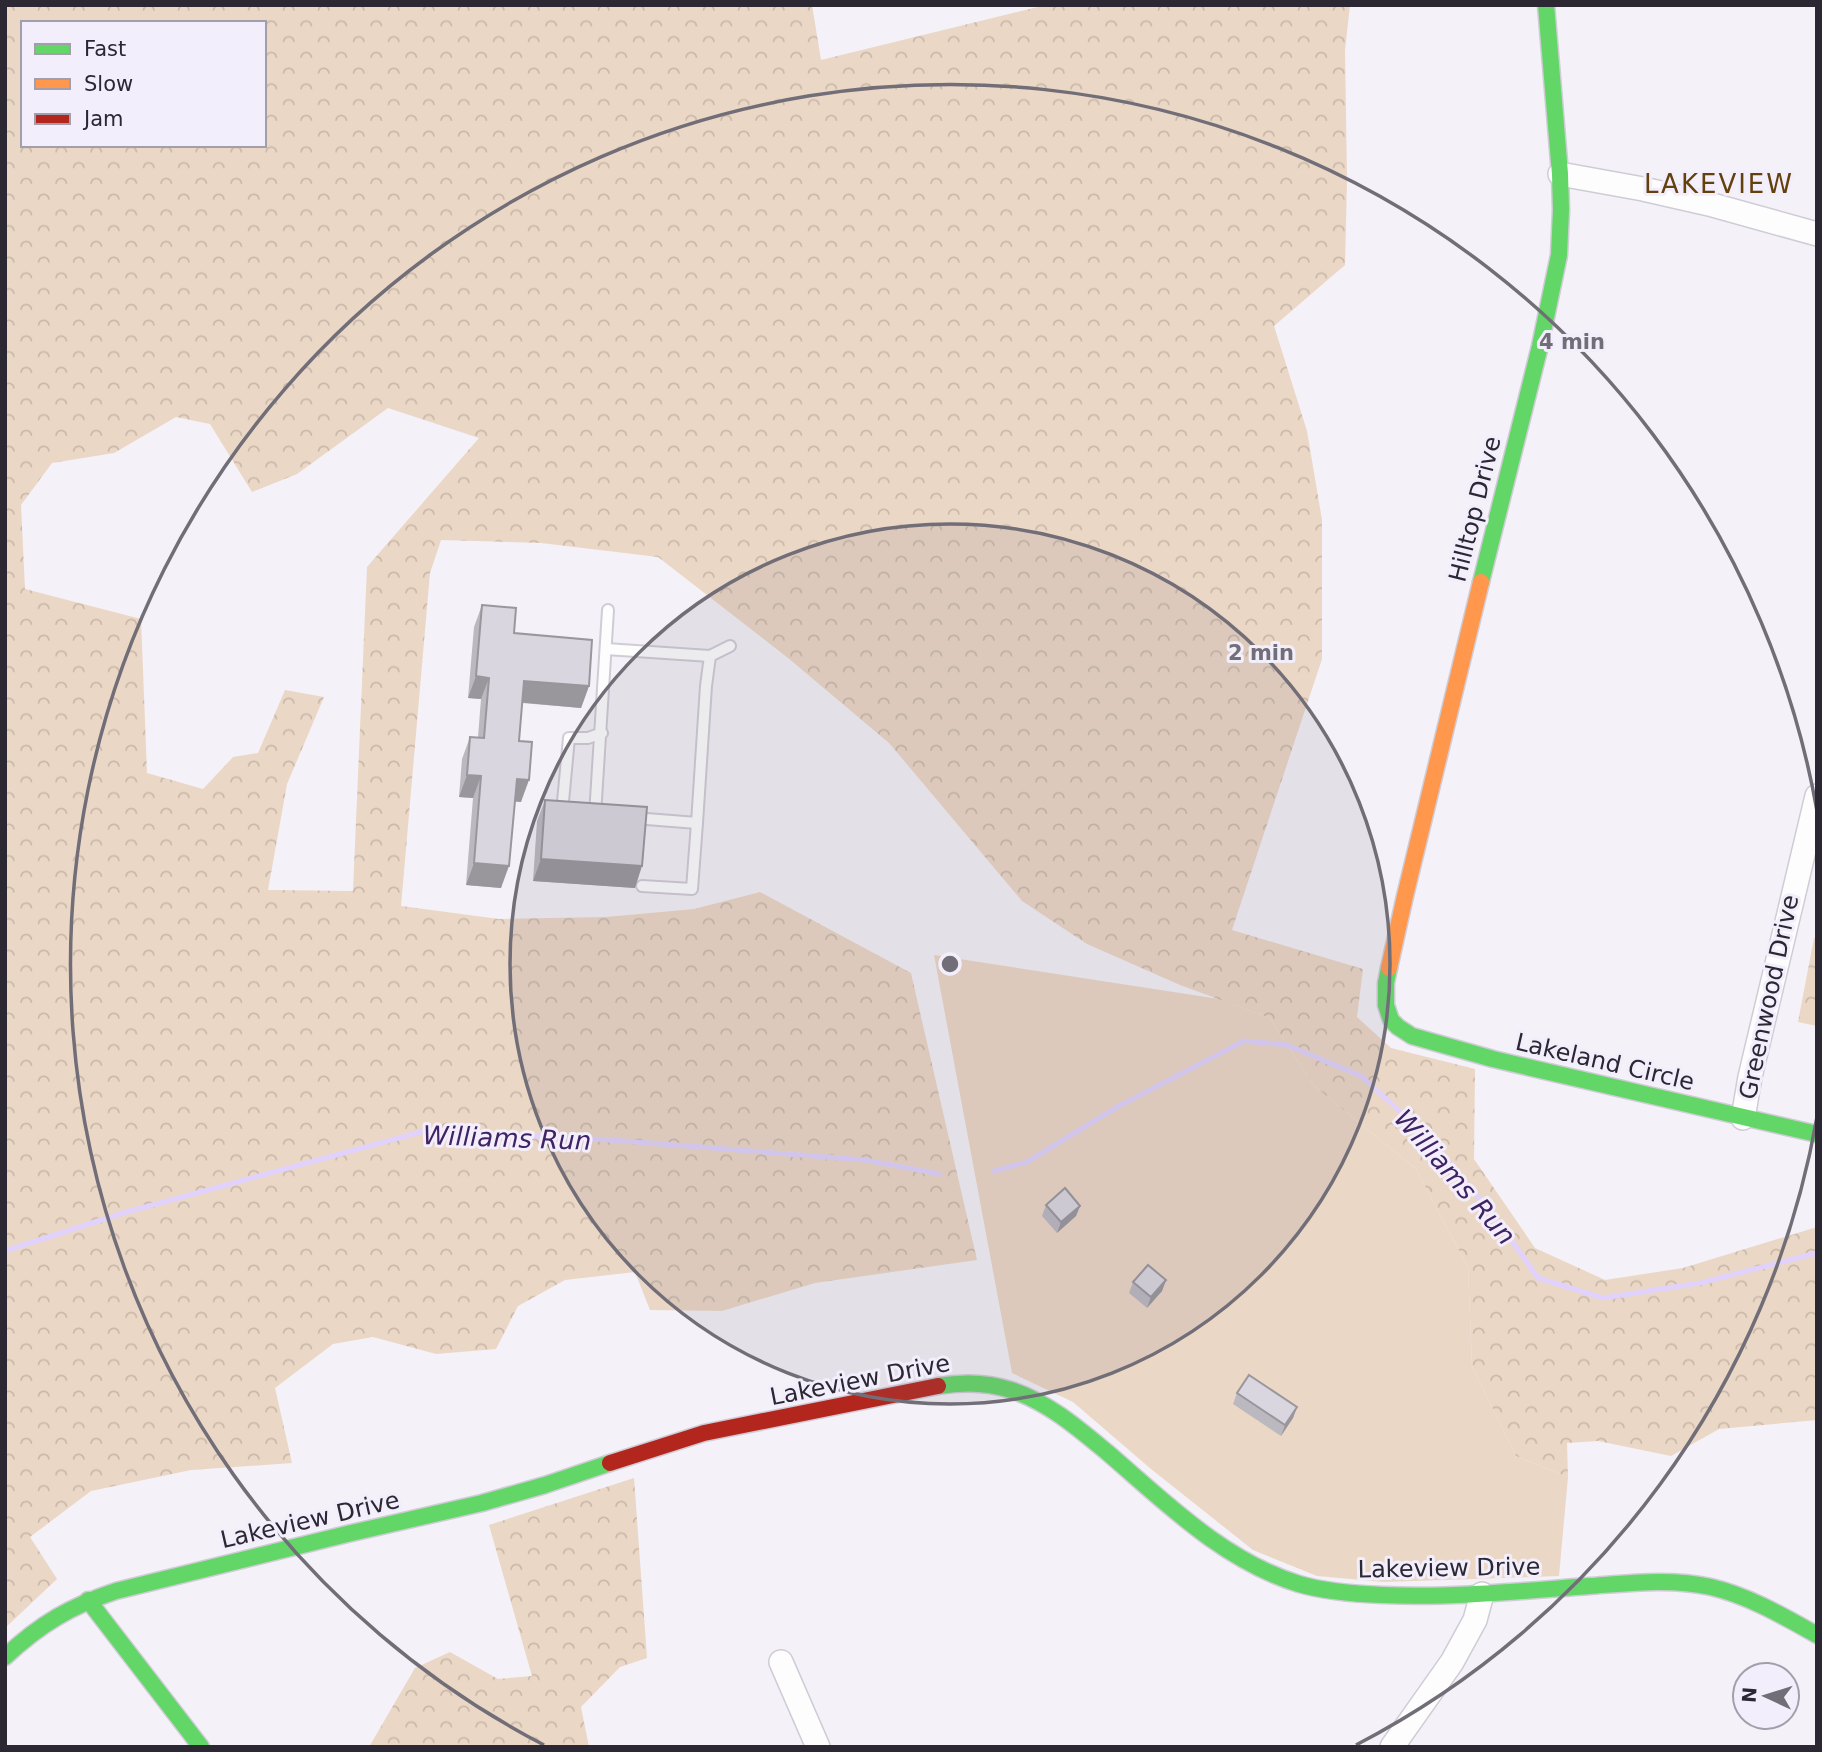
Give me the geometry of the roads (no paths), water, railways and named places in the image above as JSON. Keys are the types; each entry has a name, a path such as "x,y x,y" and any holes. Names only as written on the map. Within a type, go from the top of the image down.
{"street":[{"name":"Hilltop Drive","path":"1390,1018 1386,1005 1386,983 1559,255 1560,174 1546,5"},
{"path":"1560,174 1670,195 1817,234"},
{"name":"Greenwood Drive","path":"1743,1118 1749,1077 1817,796"},
{"name":"Lakeland Circle","path":"1390,1018 1412,1036 1482,1056 1817,1134"},
{"name":"Lakeview Drive","path":"5,1657 36,1628 60,1613 88,1600 128,1587 497,1499 694,1436 925,1388 967,1383 1004,1388 1050,1408 1206,1535 1234,1554 1289,1581 1328,1591 1386,1596 1482,1594 1653,1582 1690,1584 1740,1596 1817,1634"},
{"path":"1392,1747 1452,1662 1475,1620 1482,1594"},
{"path":"88,1600 201,1747"},
{"path":"781,1662 818,1747"}],"lane":[{"path":"584,814 602,733 608,610"},
{"path":"606,649 710,656 730,646"},
{"path":"642,887 692,889 710,656"},
{"path":"602,733 588,738 569,738 562,812 608,816"},
{"path":"621,817 697,823"}],"waterway":[{"name":"Williams Run","path":"994,1171 1027,1162 1117,1107 1244,1041 1287,1045 1361,1076 1426,1135 1495,1217 1538,1278 1603,1298 1700,1283 1817,1253"},
{"name":"Williams Run","path":"5,1251 123,1213 428,1130 610,1140 865,1160 940,1174"}],"district":[{"name":"LAKEVIEW","path":"1719,184"}]}
